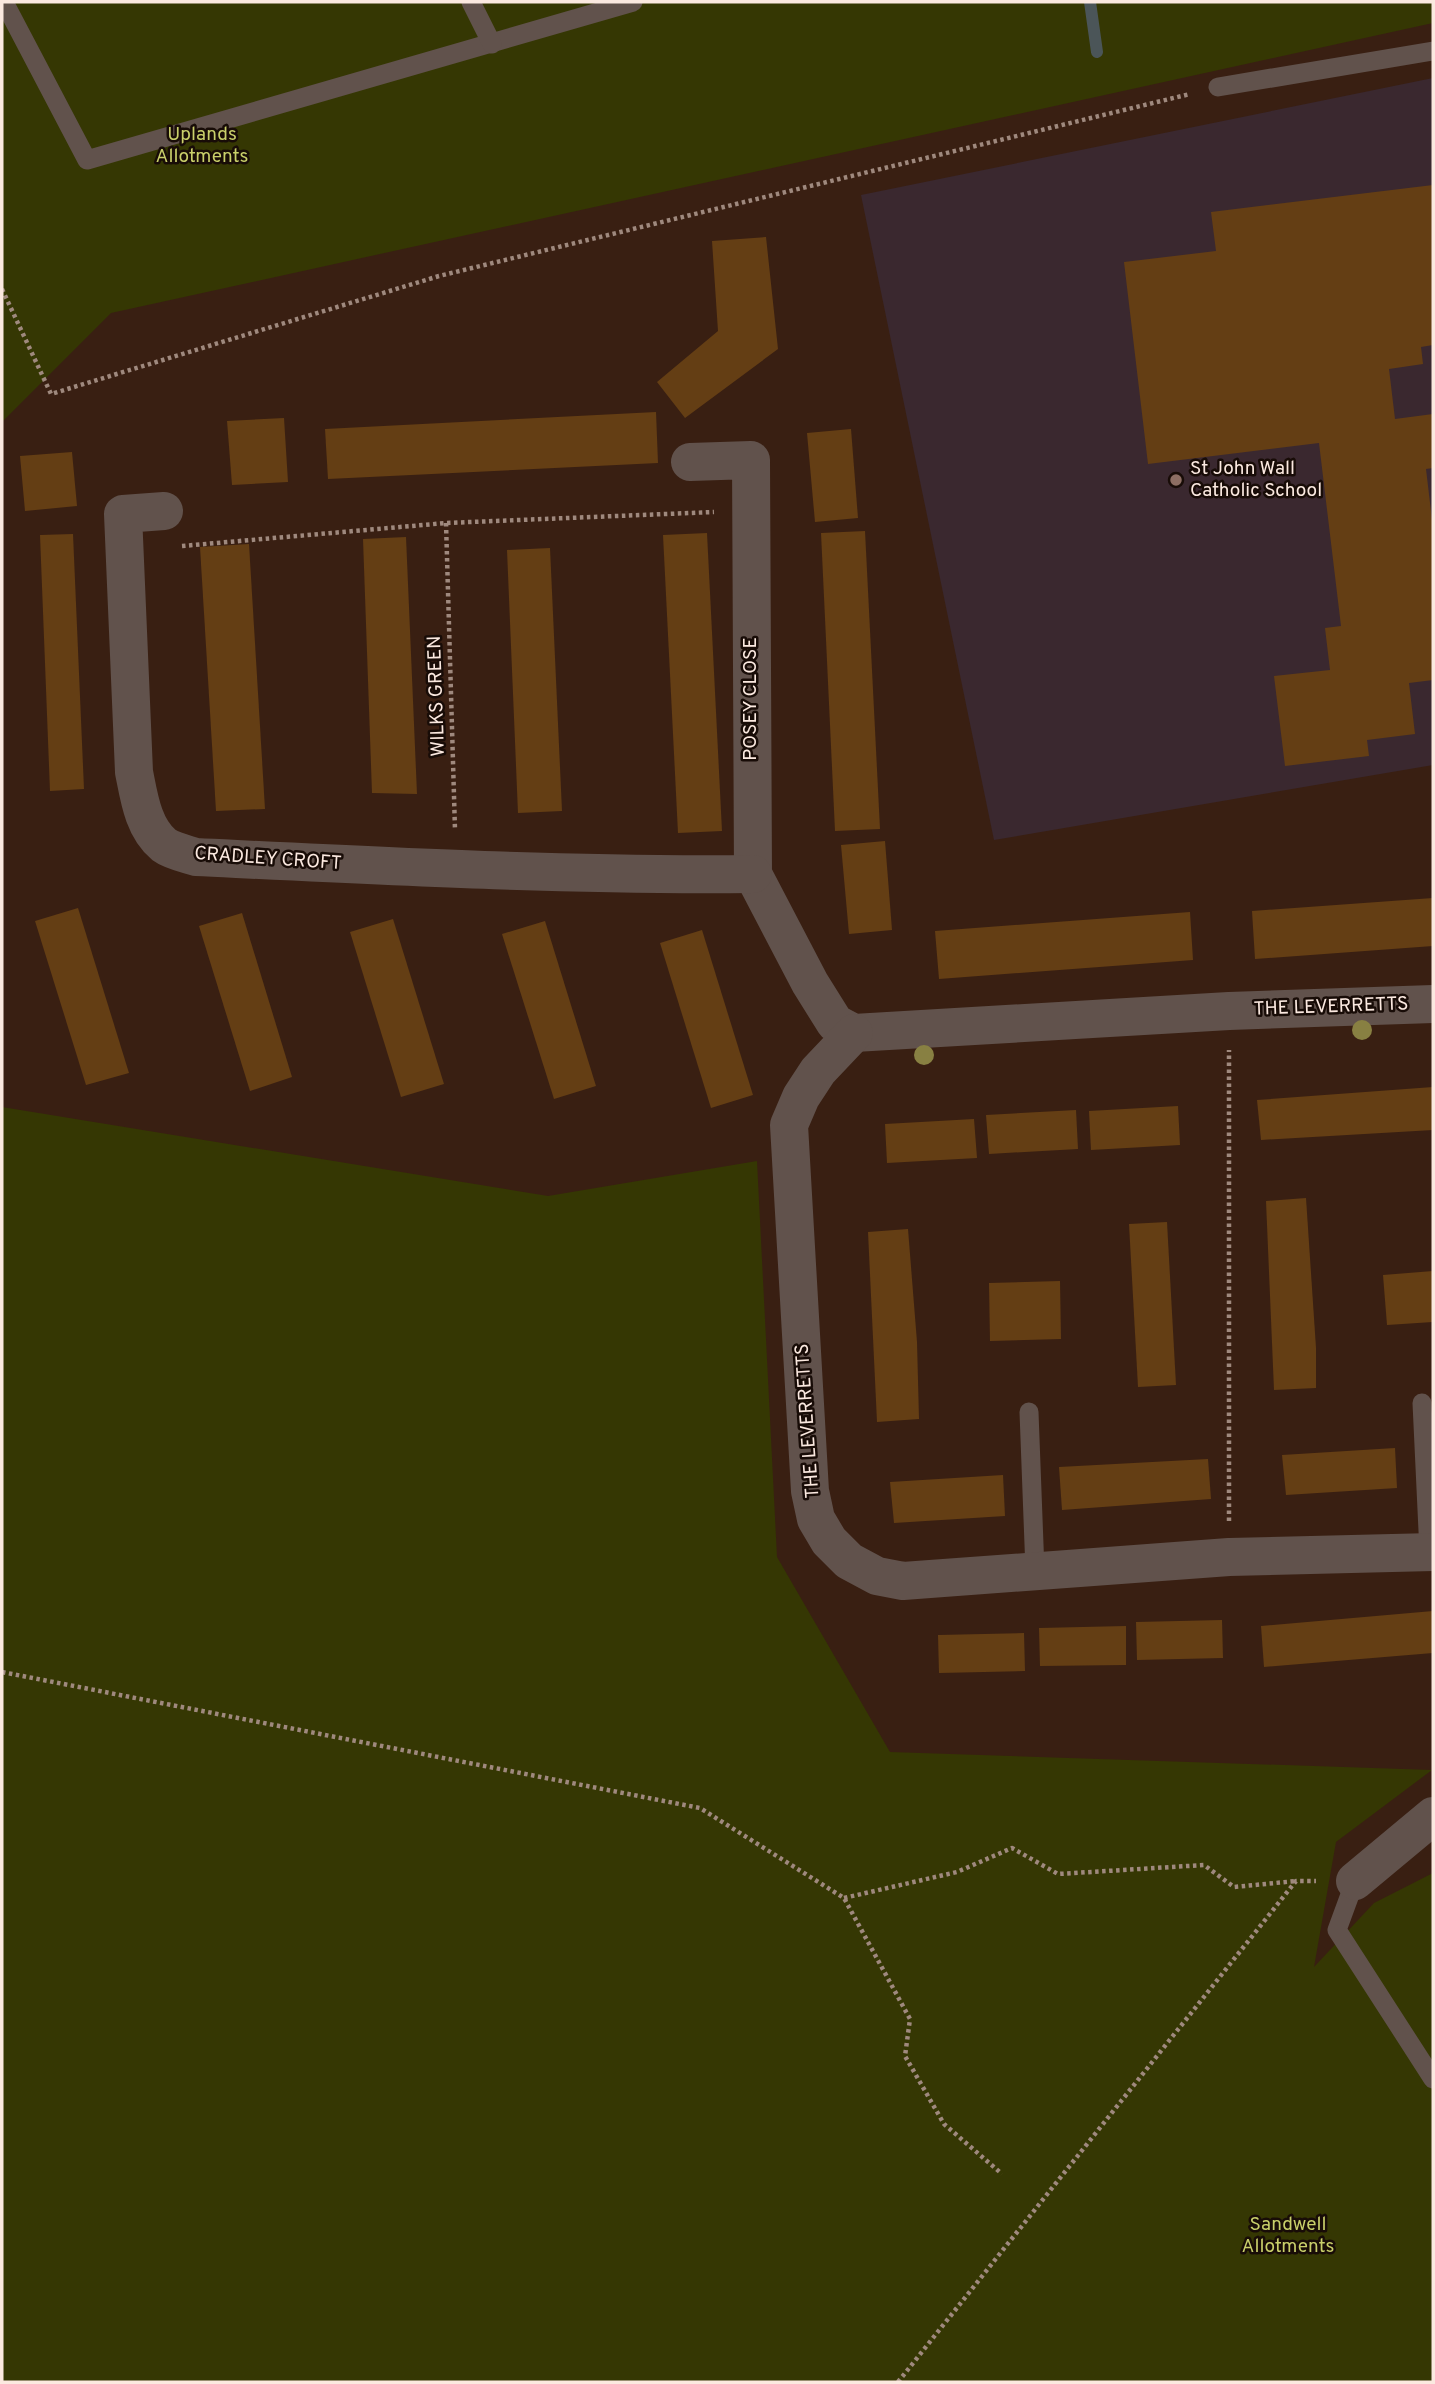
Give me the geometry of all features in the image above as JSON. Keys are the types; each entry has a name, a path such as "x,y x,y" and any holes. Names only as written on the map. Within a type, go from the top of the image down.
{"street":[{"name":"POSEY CLOSE","path":"690,462 751,460 752,874 810,983 835,1023 855,1033"},
{"name":"CRADLEY CROFT","path":"164,512 123,514 134,772 142,809 152,830 164,846 196,857 456,869 677,875 752,874"},
{"name":"THE LEVERRETTS","path":"1431,1552 1228,1557 903,1581 877,1576 849,1561 829,1541 816,1519 810,1492 789,1125 818,1071 855,1033 1229,1011 1433,1004"},
{"path":"1355,1881 1433,1816"}],"lane":[{"path":"4,2 86,160 633,2"},
{"path":"471,2 492,44"},
{"path":"1218,87 1433,51"},
{"path":"1422,1404 1431,1552"},
{"path":"1029,1412 1035,1571"},
{"path":"1355,1881 1337,1930 1433,2079"}],"path":[{"path":"2,289 51,394 439,276 1218,87"},
{"path":"125,551 446,523 750,512"},
{"name":"WILKS GREEN","path":"446,523 456,869"},
{"name":"THE LEVERRETTS","path":"1228,1557 1229,1011"},
{"path":"2,1672 700,1808 844,1898 910,2019 905,2056 944,2124 1002,2174"},
{"path":"844,1898 957,1872 1012,1849 1058,1874 1204,1865 1234,1887 1296,1881 1355,1881"},
{"path":"898,2382 1296,1881"}],"shaded area":[{"name":"St John Wall Catholic School","path":"1433,78 1433,765 994,840 861,195"}],"green space":[{"name":"Uplands Allotments","path":"2,2 1433,2 1433,23 111,313 2,422"},
{"name":"Sandwell Allotments","path":"2,1107 548,1196 757,1161 777,1557 890,1752 1432,1770 1336,1842 1314,1967 1374,1903 1433,1873 1433,2382 2,2382"}],"building":[{"path":"1433,185 1433,345 1421,347 1423,364 1389,369 1395,419 1433,414 1433,468 1426,469 1433,528 1433,680 1409,683 1415,734 1367,740 1369,756 1285,766 1274,676 1330,670 1325,628 1341,626 1319,443 1148,464 1124,262 1216,251 1211,212"},
{"path":"766,237 778,349 685,418 657,382 718,331 712,241"},
{"path":"656,412 658,463 328,479 325,429"},
{"path":"284,418 288,482 232,485 227,421"},
{"path":"851,429 858,518 815,522 807,433"},
{"path":"72,452 77,506 25,511 20,456"},
{"path":"865,531 880,829 835,831 821,533"},
{"path":"707,533 722,831 678,833 663,535"},
{"path":"73,534 84,789 50,791 40,535"},
{"path":"406,537 417,794 372,793 363,539"},
{"path":"249,544 265,809 216,811 200,547"},
{"path":"550,548 562,811 518,813 507,550"},
{"path":"885,841 892,930 849,934 841,845"},
{"path":"1433,898 1433,946 1255,959 1252,911"},
{"path":"78,908 129,1073 86,1085 35,921"},
{"path":"1190,912 1193,960 939,979 935,931"},
{"path":"242,913 292,1077 250,1091 199,926"},
{"path":"393,919 444,1084 401,1097 350,932"},
{"path":"545,921 596,1086 554,1099 502,934"},
{"path":"702,930 753,1095 711,1108 660,943"},
{"path":"1433,1087 1433,1130 1261,1140 1257,1100"},
{"path":"1178,1106 1180,1145 1091,1150 1089,1111"},
{"path":"1076,1110 1078,1149 989,1154 986,1115"},
{"path":"974,1119 977,1158 887,1163 885,1124"},
{"path":"1306,1198 1316,1348 1316,1388 1274,1390 1266,1201"},
{"path":"1167,1222 1176,1385 1138,1387 1129,1224"},
{"path":"908,1229 917,1342 919,1419 877,1422 868,1232"},
{"path":"1433,1271 1433,1322 1387,1325 1383,1275"},
{"path":"1060,1281 1061,1339 990,1341 989,1283"},
{"path":"1395,1448 1397,1488 1286,1495 1282,1455"},
{"path":"1208,1459 1211,1499 1062,1510 1059,1467"},
{"path":"1003,1475 1005,1516 894,1523 890,1482"},
{"path":"1433,1611 1433,1653 1264,1667 1261,1626"},
{"path":"1222,1620 1223,1658 1137,1660 1136,1622"},
{"path":"1126,1626 1126,1665 1040,1666 1039,1628"},
{"path":"1024,1633 1025,1671 939,1673 938,1635"}],"waterway":[{"path":"1090,2 1097,52"}],"place":[{"name":"St John Wall Catholic School","path":"1176,480"}]}
